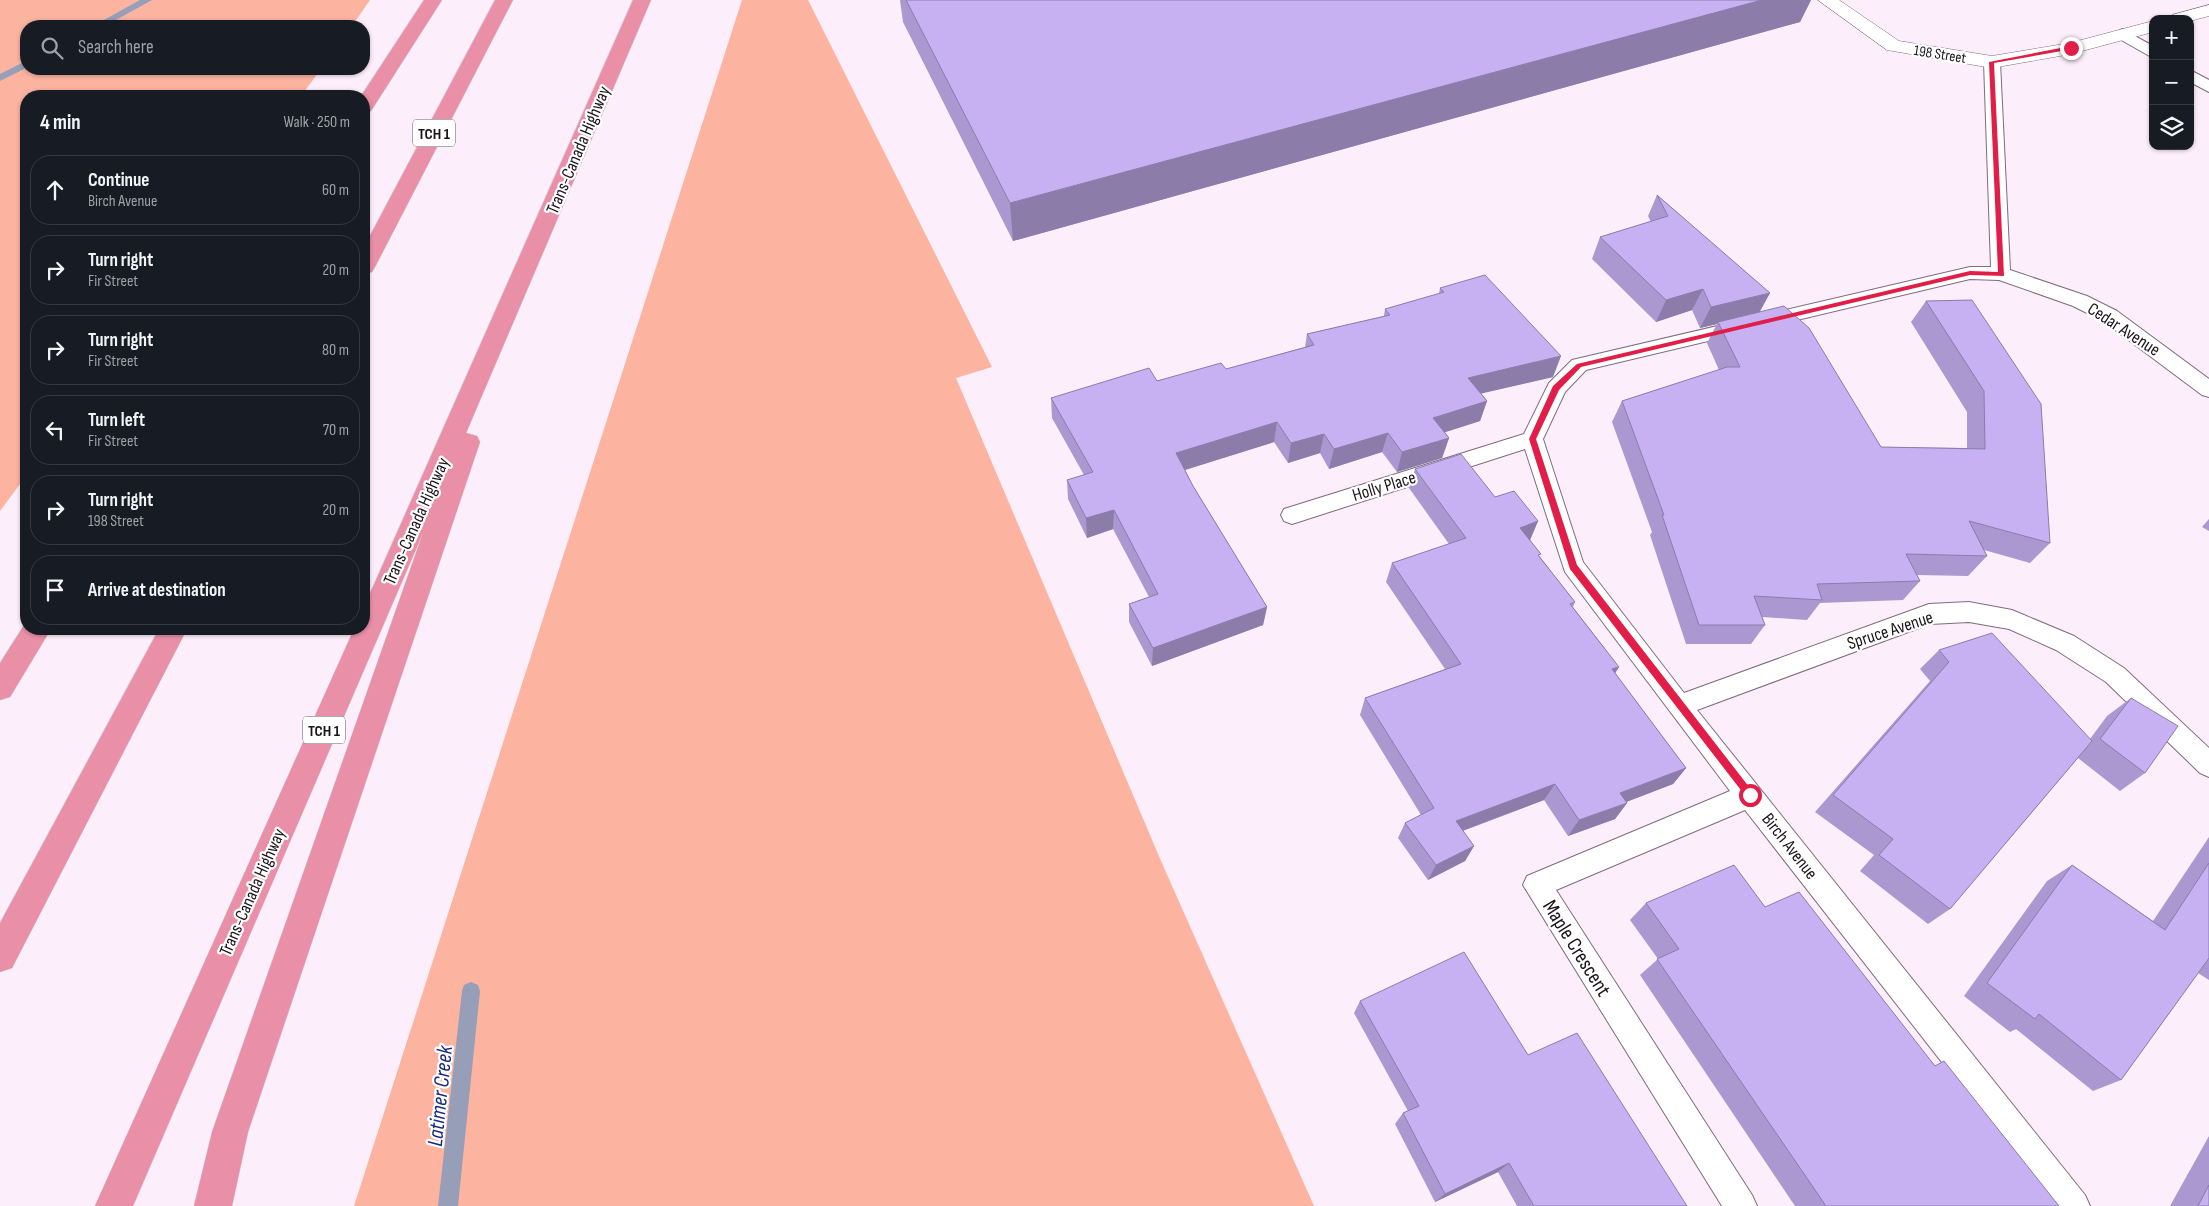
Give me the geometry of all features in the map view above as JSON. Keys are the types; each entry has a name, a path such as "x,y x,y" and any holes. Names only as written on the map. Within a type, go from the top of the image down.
{"highway":[{"path":"370,98 433,0"},
{"name":"TCH 1","path":"370,256 504,0"},
{"name":"Trans-Canada Highway","path":"370,624 533,254 642,0"},
{"path":"213,1206 230,1132 533,254"},
{"path":"0,688 33,635"},
{"path":"0,956 170,635"},
{"name":"Trans-Canada Highway","path":"114,1206 365,635"}],"street":[{"name":"198 Street","path":"1827,0 1894,46 1992,62 2071,48 2149,27"},
{"path":"2192,15 2209,10"}],"lane":[{"path":"2122,34 2149,51"},
{"path":"1992,62 2001,274"},
{"path":"2194,78 2209,87"},
{"name":"Cedar Avenue","path":"1532,439 1556,388 1579,365 1970,273 2001,274 2080,301 2110,316 2209,390"},
{"name":"Holly Place","path":"1292,515 1532,439"},
{"name":"Birch Avenue","path":"1532,439 1573,566 1680,706 2074,1206"},
{"name":"Spruce Avenue","path":"1680,706 1929,614 1969,612 2012,620 2065,643 2116,675 2209,765"},
{"name":"Maple Crescent","path":"1741,1206 1537,885 1750,795"}],"shaded area":[{"path":"0,0 370,0 356,20 20,20 20,75 317,75 305,90 20,90 20,484 0,511"},
{"path":"742,0 808,0 992,367 956,378 1161,861 1314,1206 354,1206"}],"building":[{"path":"906,0 1762,0 1010,203"},
{"path":"1657,195 1770,293 1711,307 1703,289 1666,300 1600,237 1668,216"},
{"path":"1485,275 1561,356 1468,378 1487,401 1433,418 1449,438 1402,452 1388,433 1334,449 1324,434 1291,443 1277,422 1176,453 1193,486 1267,607 1153,648 1129,604 1158,594 1114,510 1086,518 1067,480 1093,472 1051,398 1149,368 1157,381 1221,363 1226,369 1314,345 1307,334 1390,315 1385,309 1444,292 1440,288"},
{"path":"1972,300 2041,404 2050,543 1969,521 1987,556 1906,554 1920,581 1817,584 1822,600 1754,596 1765,625 1699,625 1662,515 1664,515 1622,401 1727,367 1740,367 1718,322 1784,306 1809,328 1881,447 1985,449 1984,391 1926,301"},
{"path":"1461,454 1495,497 1514,491 1538,521 1520,528 1541,554 1538,555 1575,602 1570,604 1619,667 1612,669 1686,768 1620,793 1627,803 1579,820 1555,784 1456,821 1474,846 1436,865 1405,823 1434,808 1365,698 1461,664 1392,563 1466,538 1415,469"},
{"path":"1992,633 2092,741 1950,909 1879,855 1893,839 1833,795 1949,662 1939,650"},
{"path":"2131,698 2178,726 2145,773 2100,739"},
{"path":"2209,863 2209,958 2121,1080 2039,1014 2035,1019 1987,983 2072,865 2165,930"},
{"path":"1734,865 1765,907 1799,892 1935,1066 1944,1061 2059,1206 1826,1206 1657,959 1679,949 1646,903"},
{"path":"1464,952 1528,1055 1577,1033 1687,1206 1534,1206 1509,1163 1445,1194 1403,1113 1419,1106 1360,1001"},
{"path":"2209,1185 2209,1206 2198,1206"}],"waterway":[{"name":"Latimer Creek","path":"109,20 147,0"},
{"name":"Latimer Creek","path":"0,78 20,67"},
{"name":"Latimer Creek","path":"448,1206 471,991"}],"route":[{"path":"1750,795 1573,566 1532,439 1556,388 1579,365 1970,273 2001,274 1992,62 2071,48"}]}
